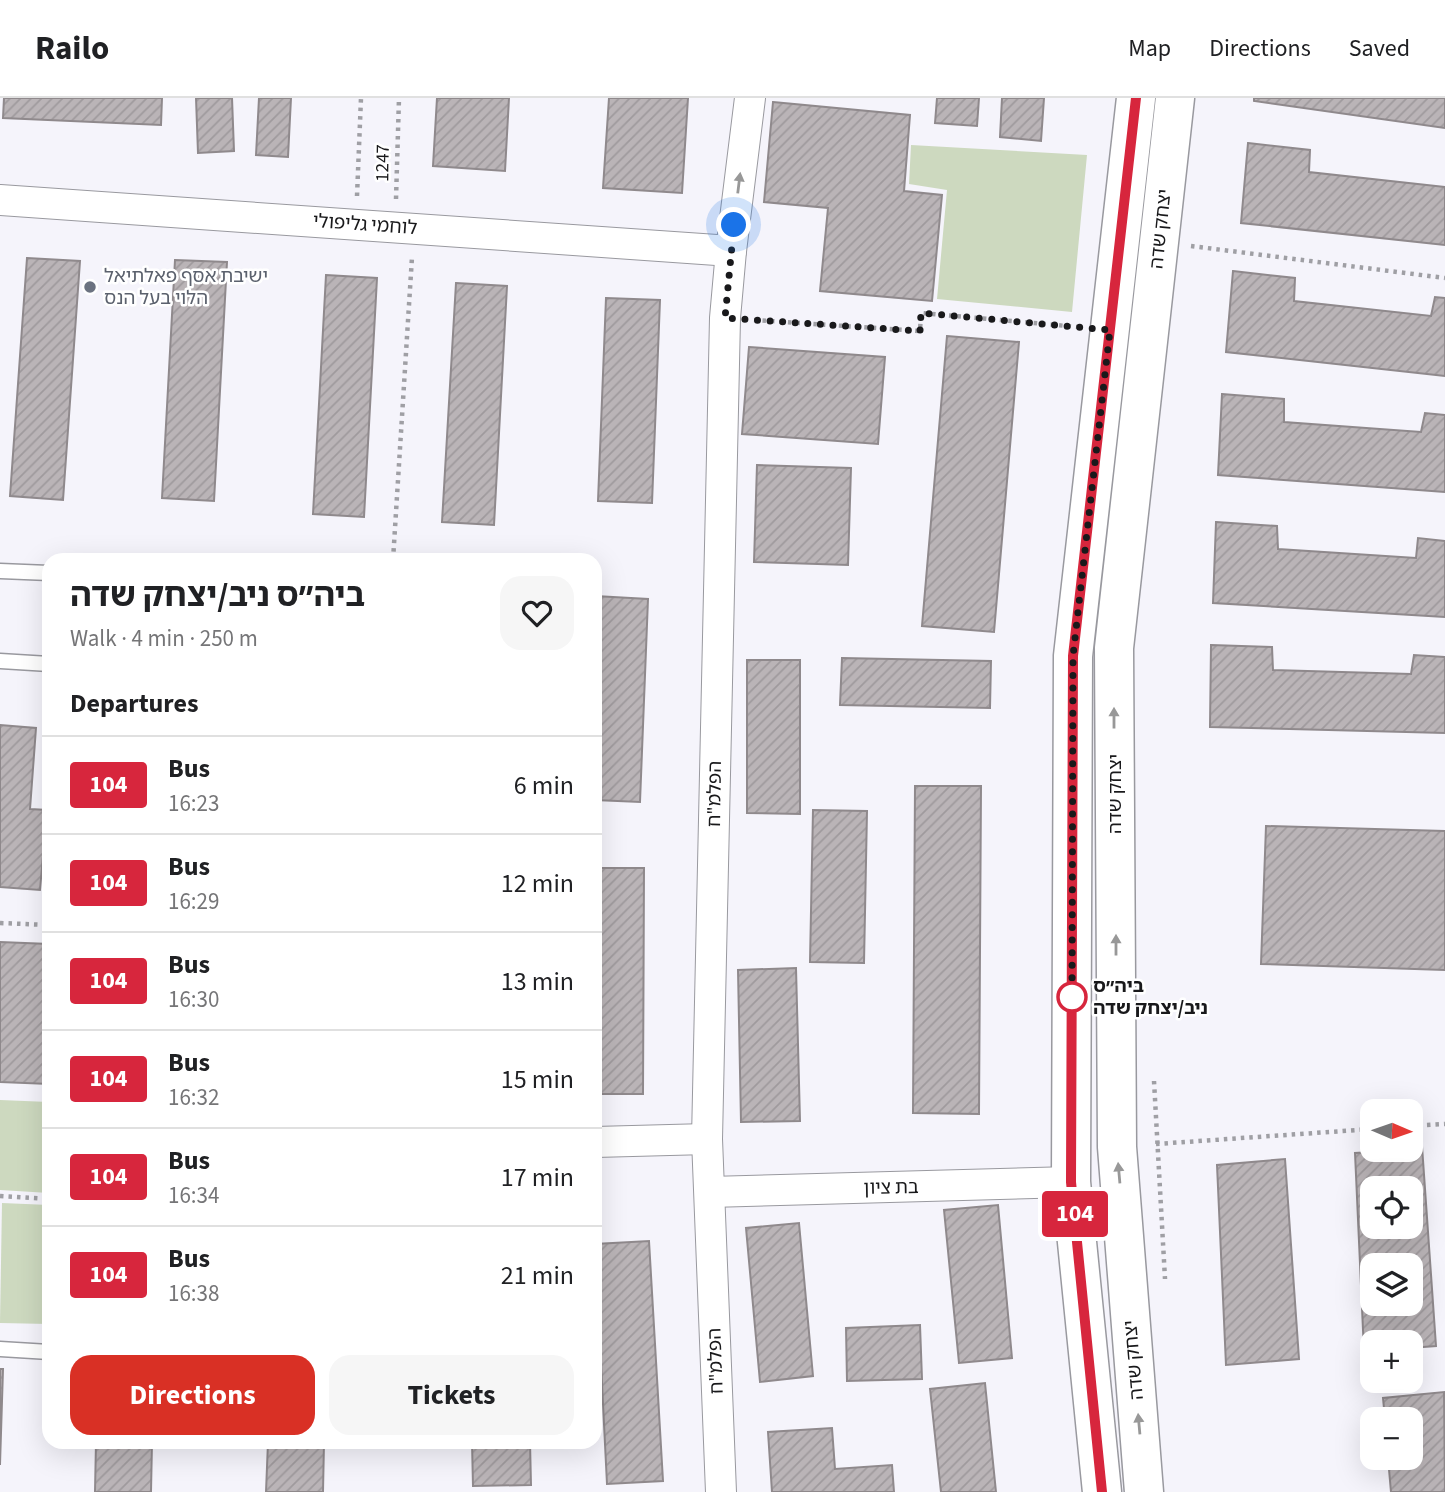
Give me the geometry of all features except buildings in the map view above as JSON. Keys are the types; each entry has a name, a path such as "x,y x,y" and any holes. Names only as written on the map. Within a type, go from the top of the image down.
{"street":[{"name":"הפלמ\"ח","path":"721,1492 707,1139 725,318 750,98"},
{"name":"יצחק שדה","path":"1102,1492 1071,1182 1073,656 1136,98"},
{"name":"יצחק שדה","path":"1144,1492 1117,1147 1114,648 1175,98"},
{"name":"לוחמי גליפולי","path":"0,200 731,251"},
{"path":"602,1142 707,1139"},
{"name":"בת ציון","path":"710,1192 1071,1182"}],"lane":[{"path":"0,571 42,573"},
{"path":"0,661 42,664"},
{"path":"0,1349 42,1352"}],"path":[{"path":"356,225 361,98"},
{"name":"1247","path":"393,553 405,228 399,98"},
{"path":"1159,243 1445,278"},
{"path":"725,318 920,331 921,313 1110,330"},
{"path":"0,923 42,925"},
{"path":"1423,1125 1445,1124"},
{"path":"1117,1147 1360,1130"},
{"path":"0,1196 42,1199"}],"green space":[{"path":"911,145 1087,155 1072,312 937,299 947,190 909,184"},
{"path":"0,1100 42,1102 42,1193 0,1190"},
{"path":"2,1203 42,1205 42,1324 0,1323"}],"bus line":[{"name":"104","path":"1102,1492 1071,1182 1073,656 1136,98"}],"place":[{"name":"ישיבת אסף פאלתיאל הלוי בעל הנס","path":"90,287"},
{"name":"ביה״ס ניב/יצחק שדה","path":"1072,997"}],"route":[{"path":"734,225 725,318 920,331 921,313 1110,330 1073,656 1072,997"}]}
